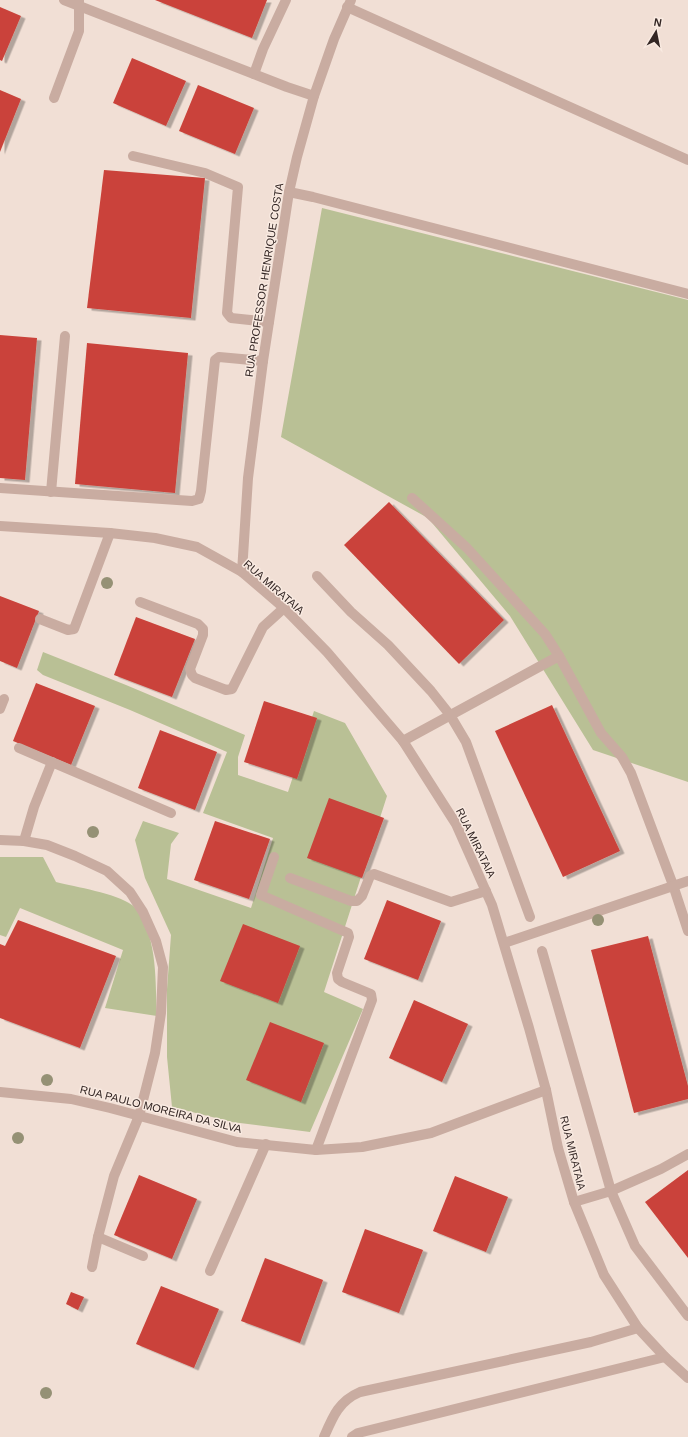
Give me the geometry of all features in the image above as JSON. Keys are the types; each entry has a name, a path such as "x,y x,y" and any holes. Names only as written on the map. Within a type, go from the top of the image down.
{"street":[{"path":"64,0 79,3 254,74 314,96"},
{"path":"254,74 263,49 286,0"},
{"path":"54,98 79,31 79,3"},
{"path":"349,4 688,160"},
{"name":"RUA PROFESSOR HENRIQUE COSTA","path":"242,572 248,478 263,361 289,192 314,96 334,39 349,4"},
{"path":"133,156 205,173 238,187 227,313 231,318 238,320 269,322"},
{"path":"289,192 688,294"},
{"path":"51,492 65,336"},
{"path":"0,488 192,502 199,499 215,360 219,357 263,361"},
{"path":"412,498 466,548 545,634 559,656 601,733 622,757 631,773 673,885 688,931"},
{"name":"RUA MIRATAIA","path":"0,526 110,533 155,538 197,548 242,572 284,608 327,652 403,741 456,824 492,905 546,1090 558,1148 574,1202 604,1275 638,1328 665,1357 688,1378"},
{"path":"40,619 68,630 74,629 110,533"},
{"path":"317,576 351,612 388,645 431,691 450,715 466,742 530,917"},
{"path":"140,602 198,624 203,629 203,635 190,669 192,675 195,678 226,690 232,689 263,627 284,608"},
{"path":"403,741 559,656"},
{"path":"19,748 171,813"},
{"path":"24,841 34,807 52,762"},
{"path":"0,840 24,841 47,845 107,871 130,892 143,912 156,941 163,966 161,1012 156,1052 140,1116 114,1176 98,1237 92,1267"},
{"path":"274,857 261,894 348,933 349,937 337,973 338,978 342,982 371,994 372,1000 316,1150"},
{"path":"290,878 351,901 357,901 362,896 370,876 374,874 451,902 486,891"},
{"path":"504,943 688,881"},
{"path":"542,951 611,1191 635,1246 688,1316"},
{"name":"RUA PAULO MOREIRA DA SILVA","path":"0,1092 71,1099 237,1142 316,1150 362,1147 431,1133 546,1090"},
{"path":"210,1271 266,1144"},
{"path":"574,1202 611,1191 661,1169 688,1154"},
{"path":"98,1237 143,1256"},
{"path":"324,1437 342,1403 350,1396 360,1392 591,1342 638,1328"},
{"path":"352,1437 358,1433 665,1357"}],"green space":[{"path":"322,208 688,300 688,782 593,750 510,616 428,518 281,437"},
{"path":"43,652 245,735 238,757 238,775 288,792 314,711 345,723 387,796 324,992 363,1009 310,1132 232,1122 172,1107 167,1057 167,989 171,935 145,878 135,840 143,821 179,833 171,844 167,879 251,908 273,838 203,813 227,752 130,710 43,675 37,670"},
{"path":"0,857 43,857 56,882 116,897 134,906 144,923 152,949 157,1016 105,1008 123,950 20,908 6,937 0,935"}],"building":[{"path":"155,0 267,0 252,38"},
{"path":"0,7 21,16 2,61 0,60"},
{"path":"132,58 186,81 166,126 113,103"},
{"path":"198,85 254,108 235,154 179,131"},
{"path":"0,90 21,99 0,152"},
{"path":"104,170 205,178 191,318 87,308"},
{"path":"0,335 37,338 25,480 0,478"},
{"path":"87,343 188,353 175,493 75,484"},
{"path":"389,502 504,620 459,664 344,545"},
{"path":"0,596 39,611 17,668 0,661"},
{"path":"136,617 195,639 172,697 114,675"},
{"path":"36,683 95,706 71,765 13,741"},
{"path":"264,701 317,718 297,779 244,762"},
{"path":"552,705 620,851 563,877 495,731"},
{"path":"160,730 217,752 195,810 138,788"},
{"path":"329,798 384,818 362,878 307,858"},
{"path":"215,821 270,839 249,899 194,880"},
{"path":"387,900 441,921 418,980 364,959"},
{"path":"18,920 116,956 80,1048 0,1018 0,944 5,946"},
{"path":"243,924 300,946 278,1003 220,981"},
{"path":"648,936 688,1086 688,1099 634,1113 591,950"},
{"path":"414,1000 468,1024 442,1082 389,1058"},
{"path":"270,1022 324,1043 301,1102 246,1080"},
{"path":"688,1170 688,1258 645,1202"},
{"path":"139,1175 197,1199 172,1259 114,1235"},
{"path":"455,1176 508,1197 486,1252 433,1231"},
{"path":"365,1229 423,1250 399,1313 342,1292"},
{"path":"265,1258 323,1280 300,1343 241,1321"},
{"path":"161,1286 219,1309 194,1368 136,1344"},
{"path":"71,1292 84,1297 78,1310 66,1304"}]}
